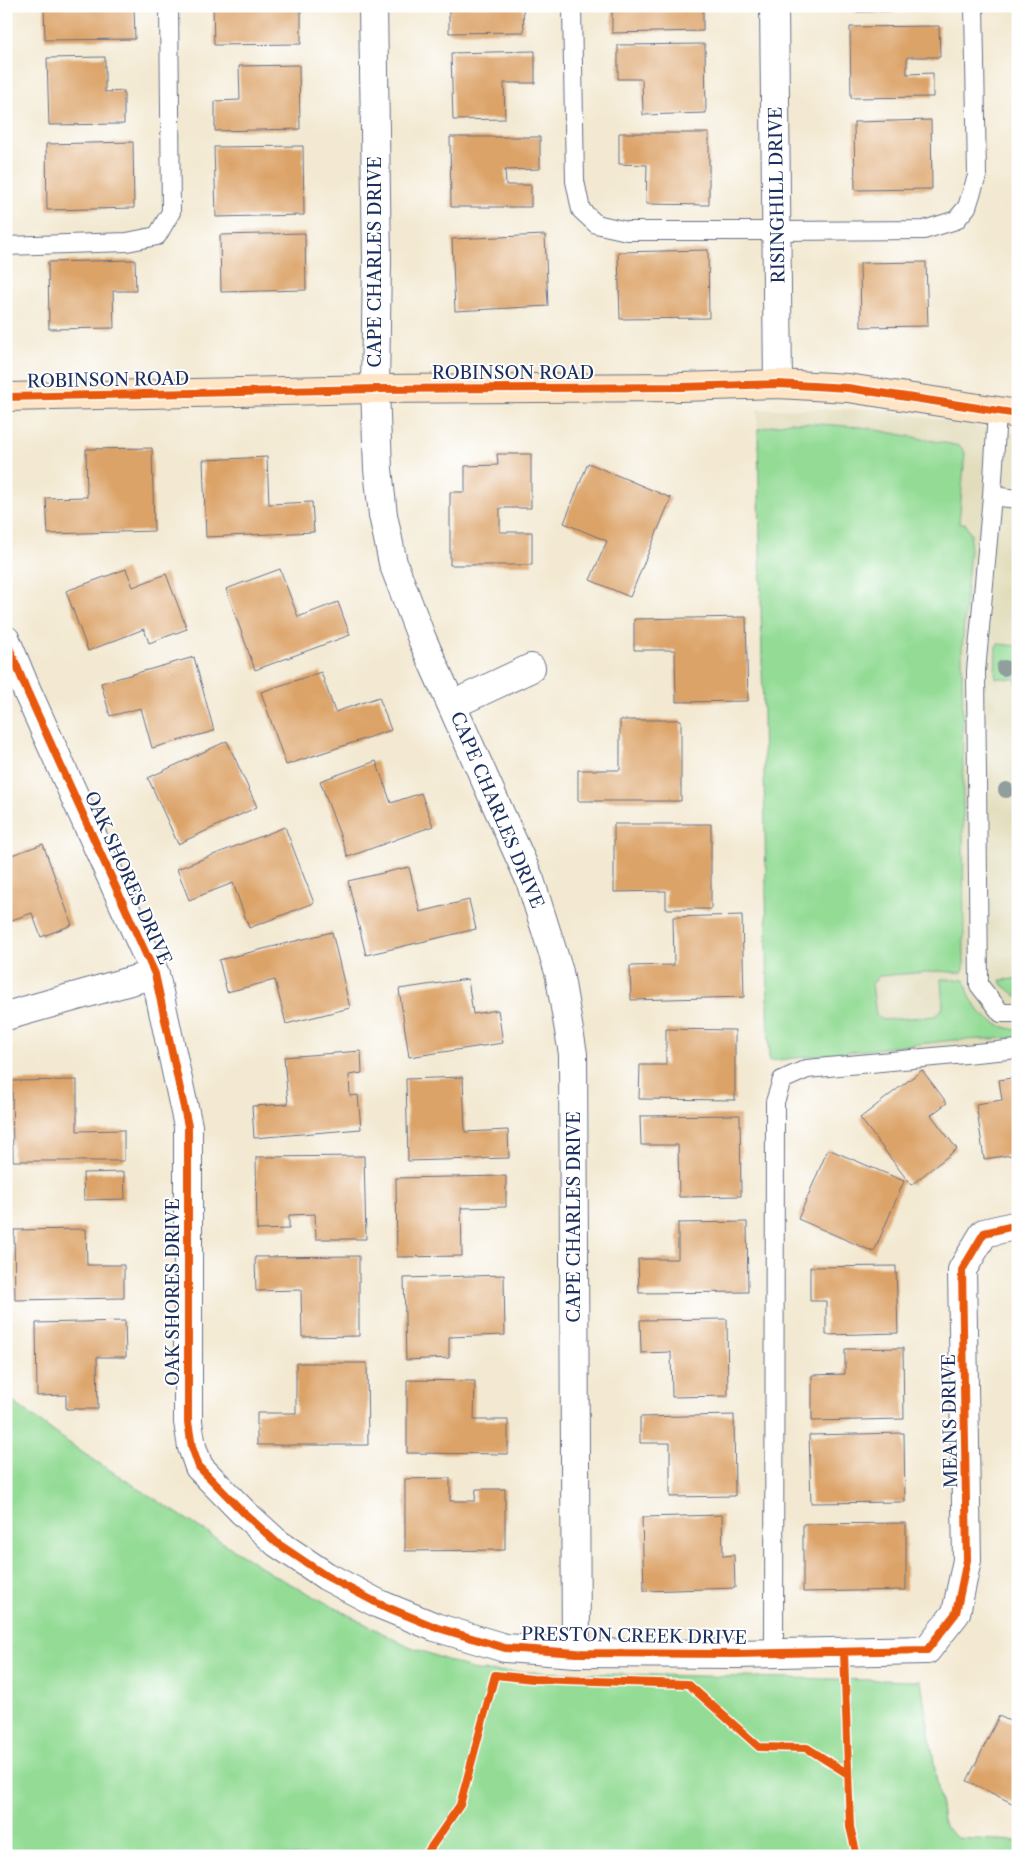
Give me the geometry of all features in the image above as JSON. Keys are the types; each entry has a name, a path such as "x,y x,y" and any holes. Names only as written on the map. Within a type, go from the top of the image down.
{"street":[{"name":"CAPE CHARLES DRIVE","path":"373,6 378,469 393,563 422,639 530,880 559,972 573,1054 576,1653"},
{"name":"RISINGHILL DRIVE","path":"774,6 778,384"},
{"name":"ROBINSON ROAD","path":"6,397 376,388 681,387 778,384 848,388 1007,413"},
{"name":"OAK SHORES DRIVE","path":"6,640 27,691 155,974 188,1126 188,1422 192,1446 199,1467"},
{"path":"452,705 531,668"},
{"path":"6,1016 155,974"},
{"name":"MEANS DRIVE","path":"956,1613 967,1560 962,1270 984,1234 1018,1225"},
{"name":"PRESTON CREEK DRIVE","path":"199,1467 243,1512 277,1543 326,1576 379,1604 435,1627 505,1648 576,1653 774,1653 927,1650 956,1613"}],"lane":[{"path":"6,246 127,242 157,236 171,212 169,6"},
{"path":"572,6 575,181 581,210 596,224 627,231 924,230 956,220 967,207 977,176 974,6"},
{"path":"1007,413 992,496 976,671 979,985 1001,1012 1018,1013"},
{"path":"992,496 1018,499"},
{"path":"774,1653 775,1102 782,1080 807,1068 1018,1048"}],"shaded area":[{"path":"757,409 877,409 1018,433 1018,1044 769,1061"}],"green space":[{"path":"790,422 861,427 960,446 965,453 959,523 965,523 971,534 962,648 964,969 962,973 940,971 879,976 872,984 876,1015 883,1020 936,1016 943,1007 941,979 965,980 976,1008 998,1025 1018,1030 1018,1038 954,1040 769,1061 758,429"},
{"path":"998,644 1018,646 1017,685 1015,679 995,678 996,646"},
{"path":"1018,979 1018,997 1003,985 1000,980"},
{"path":"6,1397 83,1453 272,1574 403,1644 477,1671 921,1681 944,1826 957,1838 1018,1841 1018,1856 6,1856"}],"building":[{"path":"44,6 134,7 135,39 45,40"},
{"path":"213,6 301,6 301,44 214,45"},
{"path":"449,6 523,6 524,32 449,33"},
{"path":"612,6 703,6 703,31 612,33"},
{"path":"853,6 929,6 929,11 853,12"},
{"path":"939,26 940,57 907,57 907,74 933,73 933,97 851,98 850,27"},
{"path":"705,44 706,113 643,115 642,79 618,79 618,45"},
{"path":"535,51 535,83 504,83 505,119 453,120 451,53"},
{"path":"105,57 105,92 124,91 124,124 49,125 47,58"},
{"path":"299,65 300,129 215,131 215,101 240,100 239,66"},
{"path":"1013,71 1018,71 1018,110 1014,111"},
{"path":"931,120 932,189 855,190 854,122"},
{"path":"619,133 709,133 709,205 646,204 647,165 619,164"},
{"path":"450,137 540,137 540,169 505,170 506,185 531,185 531,207 451,207"},
{"path":"133,142 134,208 47,210 46,144"},
{"path":"303,146 304,215 216,217 214,147"},
{"path":"305,233 306,290 221,292 220,235"},
{"path":"545,235 548,306 455,311 452,239"},
{"path":"708,250 709,318 620,319 618,252"},
{"path":"135,260 136,291 113,291 114,328 49,329 48,262"},
{"path":"926,262 928,326 861,327 860,263"},
{"path":"152,448 154,531 48,534 46,498 87,497 86,449"},
{"path":"497,454 531,454 531,508 500,508 500,532 532,532 532,565 450,565 450,492 465,492 465,466 498,465"},
{"path":"267,457 269,504 312,502 314,532 206,537 203,460"},
{"path":"588,463 671,498 630,597 590,580 607,541 564,523"},
{"path":"126,569 133,587 166,574 187,629 149,643 144,629 88,651 66,591"},
{"path":"280,569 298,617 338,602 350,635 255,670 226,589"},
{"path":"746,617 748,701 676,702 675,650 634,650 634,619"},
{"path":"194,657 214,731 152,748 141,708 110,716 101,683"},
{"path":"321,672 335,712 379,697 391,730 286,765 261,692"},
{"path":"620,720 681,720 681,801 578,801 578,770 620,770"},
{"path":"227,741 257,807 178,844 148,778"},
{"path":"376,761 391,803 421,793 433,826 348,857 320,781"},
{"path":"614,824 711,824 711,909 666,909 666,891 614,892"},
{"path":"285,827 314,903 249,928 233,883 189,900 177,869"},
{"path":"43,844 72,925 41,937 32,913 6,922 6,857"},
{"path":"409,867 420,912 469,900 476,929 366,955 348,881"},
{"path":"742,915 744,997 631,1000 630,966 674,965 673,917"},
{"path":"332,932 350,1008 286,1024 275,980 227,992 219,960"},
{"path":"468,979 473,1014 498,1010 503,1043 409,1057 399,989"},
{"path":"666,1029 735,1030 735,1100 639,1099 640,1065 666,1065"},
{"path":"361,1051 362,1073 349,1075 350,1096 358,1095 361,1129 254,1138 252,1106 288,1104 284,1057"},
{"path":"922,1070 947,1103 931,1115 957,1149 911,1185 860,1118"},
{"path":"463,1077 465,1132 508,1130 509,1158 408,1161 406,1079"},
{"path":"1018,1077 1018,1154 984,1159 976,1104 1002,1100 999,1080"},
{"path":"77,1080 77,1131 124,1130 124,1161 13,1161 12,1081"},
{"path":"740,1115 741,1196 679,1197 678,1145 641,1145 640,1116"},
{"path":"828,1149 904,1181 874,1252 798,1219"},
{"path":"364,1156 366,1239 316,1239 315,1214 289,1215 289,1229 257,1230 256,1157"},
{"path":"124,1172 125,1199 84,1200 83,1173"},
{"path":"506,1176 506,1207 461,1208 462,1256 397,1257 396,1178"},
{"path":"747,1222 748,1292 639,1293 638,1259 678,1259 678,1223"},
{"path":"86,1229 87,1265 124,1265 124,1298 15,1300 14,1230"},
{"path":"359,1256 359,1336 302,1337 301,1290 256,1291 255,1257"},
{"path":"896,1266 898,1333 826,1335 826,1301 810,1301 810,1267"},
{"path":"504,1275 505,1335 449,1337 449,1358 406,1360 404,1278"},
{"path":"727,1319 728,1396 672,1397 671,1352 641,1353 640,1320"},
{"path":"125,1321 126,1357 97,1357 98,1409 66,1409 66,1395 37,1396 36,1323"},
{"path":"903,1348 904,1419 812,1421 812,1375 845,1374 845,1349"},
{"path":"296,1363 367,1363 368,1445 257,1445 257,1413 296,1413"},
{"path":"407,1380 475,1381 474,1420 508,1420 508,1454 407,1453"},
{"path":"734,1415 735,1496 670,1497 670,1443 640,1443 640,1417"},
{"path":"904,1433 905,1502 811,1503 809,1435"},
{"path":"450,1478 450,1501 475,1501 476,1489 505,1489 505,1550 405,1551 405,1479"},
{"path":"722,1515 723,1556 734,1555 735,1588 644,1591 642,1517"},
{"path":"906,1523 906,1590 803,1592 803,1524"},
{"path":"999,1716 1018,1725 1018,1806 967,1781"}],"cycle path":[{"path":"6,397 375,389 681,387 778,384 848,388 1018,414"},
{"path":"6,640 27,691 155,974 188,1126 188,1422 192,1447 199,1467 243,1512 277,1543 326,1576 379,1604 435,1627 505,1648 576,1653 736,1654 927,1650 956,1613 967,1560 962,1270 984,1233 1018,1225"},
{"path":"844,1652 850,1827 857,1856"},
{"path":"425,1856 460,1805 495,1675 533,1679 688,1684 759,1747 807,1748 848,1774"}]}
